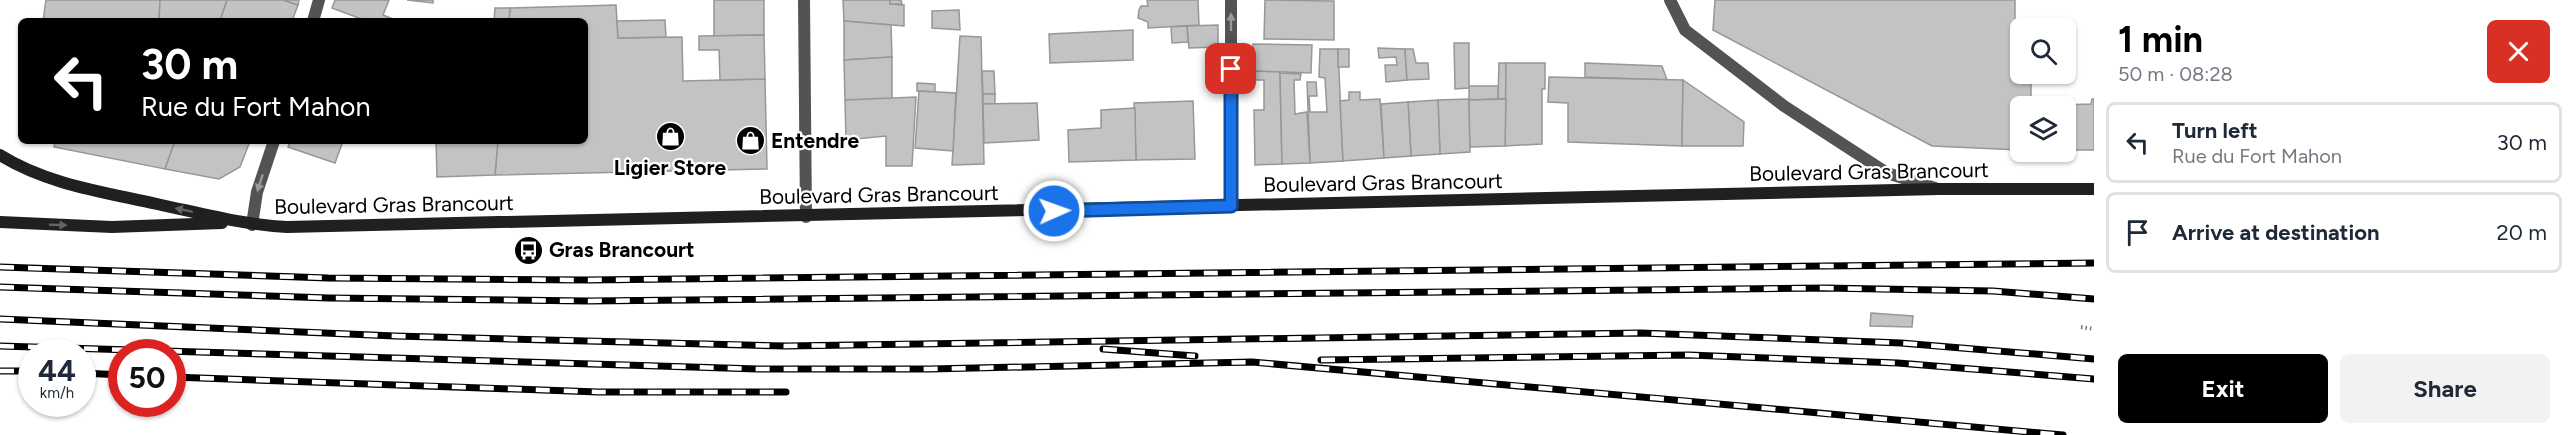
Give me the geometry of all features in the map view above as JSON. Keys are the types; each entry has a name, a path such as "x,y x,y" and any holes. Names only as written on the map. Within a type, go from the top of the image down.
{"main road":[{"path":"0,155 17,166 82,187 247,224"},
{"name":"Boulevard Gras Brancourt","path":"247,224 806,217 1939,189 2094,189"},
{"path":"0,222 111,227 247,224"}],"street":[{"path":"314,18 319,0"},
{"path":"804,0 806,217"},
{"path":"1231,0 1231,206"},
{"path":"1670,0 1684,30 1784,106 1887,173 1939,189"},
{"path":"247,224 273,144"}],"path":[{"path":"2081,327 2094,329"}],"building":[{"path":"46,0 160,0 159,18 43,18"},
{"path":"160,0 227,0 221,18 159,18"},
{"path":"227,0 283,0 298,5 293,18 221,18"},
{"path":"283,0 299,0 298,5"},
{"path":"335,0 389,0 383,15 390,18 359,18 332,8"},
{"path":"407,0 433,0 433,3"},
{"path":"714,0 764,0 764,35 714,36"},
{"path":"843,0 890,0 890,4 904,5 904,26 844,21"},
{"path":"890,0 901,0 902,4 890,4"},
{"path":"1147,0 1198,0 1199,25 1148,28 1148,22 1138,18 1141,6 1148,6"},
{"path":"1265,0 1334,1 1334,40 1264,39"},
{"path":"1715,0 2015,0 2015,18 2010,18 2010,84 2031,84 2031,96 2010,96 2010,150 1932,146 1713,30"},
{"path":"616,5 618,38 682,37 683,81 765,79 767,169 495,175 498,144 588,144 588,18 509,18 510,8"},
{"path":"495,8 510,8 509,18 494,18"},
{"path":"959,10 960,30 932,28 932,11"},
{"path":"665,20 666,37 618,38 617,21"},
{"path":"844,21 891,25 892,57 844,60"},
{"path":"1218,25 1218,47 1189,48 1187,26"},
{"path":"1187,26 1188,42 1172,43 1171,27"},
{"path":"1133,30 1133,60 1050,63 1049,34"},
{"path":"764,35 765,79 720,80 719,50 699,50 699,36"},
{"path":"960,36 981,37 984,164 952,165"},
{"path":"1454,43 1469,43 1469,88 1455,89"},
{"path":"1253,44 1312,45 1311,73 1254,71"},
{"path":"1378,48 1405,49 1407,80 1386,82 1385,65 1397,65 1396,57 1379,58"},
{"path":"1320,49 1338,49 1343,161 1310,163 1307,82 1316,82 1317,96 1309,96 1310,112 1327,112 1325,78 1319,77"},
{"path":"1338,49 1349,49 1349,67 1338,67"},
{"path":"1405,49 1413,49 1416,63 1428,63 1429,79 1407,80"},
{"path":"892,57 892,99 845,100 844,60"},
{"path":"1499,63 1506,63 1506,99 1498,99"},
{"path":"1506,63 1545,63 1545,89 1542,89 1542,144 1505,146"},
{"path":"1585,63 1662,66 1667,80 1585,77"},
{"path":"982,71 994,71 995,94 983,94"},
{"path":"1254,71 1280,72 1282,164 1255,165 1254,110 1264,110 1264,80 1254,80"},
{"path":"1280,73 1301,74 1300,80 1294,80 1295,114 1307,112 1310,163 1282,164"},
{"path":"1549,77 1683,80 1682,146 1568,142 1568,103 1548,102"},
{"path":"1683,80 1744,122 1743,146 1682,146"},
{"path":"917,83 935,84 935,92 917,91"},
{"path":"1469,86 1498,86 1498,99 1469,100"},
{"path":"919,91 956,93 953,151 915,148"},
{"path":"1349,92 1360,92 1360,100 1380,99 1384,158 1343,161 1340,101 1349,100"},
{"path":"983,94 995,94 995,104 983,104"},
{"path":"916,97 912,166 886,166 886,136 846,140 845,100"},
{"path":"1469,99 1470,152 1440,154 1438,100"},
{"path":"1506,99 1505,146 1470,147 1469,100"},
{"path":"2094,99 2094,150 2076,150 2076,105 2091,104"},
{"path":"1438,100 1440,154 1411,156 1408,102"},
{"path":"1193,101 1195,159 1136,160 1134,103"},
{"path":"1408,102 1411,156 1384,158 1381,104"},
{"path":"1037,103 1039,140 984,143 983,104"},
{"path":"1135,108 1136,160 1069,162 1068,130 1101,128 1101,110"},
{"path":"54,144 174,144 165,169 54,147"},
{"path":"174,144 249,144 240,167 219,179 165,169"},
{"path":"289,144 342,144 335,163 288,147"},
{"path":"436,144 498,144 495,175 437,177"},
{"path":"1871,313 1913,316 1912,327 1870,326"}],"railway":[{"path":"0,267 328,278 588,280 2094,263"},
{"path":"0,287 329,298 588,301 1824,288 1993,291 2094,299"},
{"path":"0,319 395,336 786,346 1641,333 1901,343 2094,359"},
{"path":"0,346 758,369 930,369 1252,362 2063,435"},
{"path":"1103,349 1195,356"},
{"path":"1321,360 1689,355 1898,363 2094,379"},
{"path":"0,371 18,371"},
{"path":"96,374 108,374"},
{"path":"186,377 598,392 786,392"}],"place":[{"name":"Ligier Store","path":"670,137"},
{"name":"Entendre","path":"750,141"},
{"name":"Gras Brancourt","path":"528,250"}],"route":[{"path":"1054,211 1231,206 1231,69"}]}
